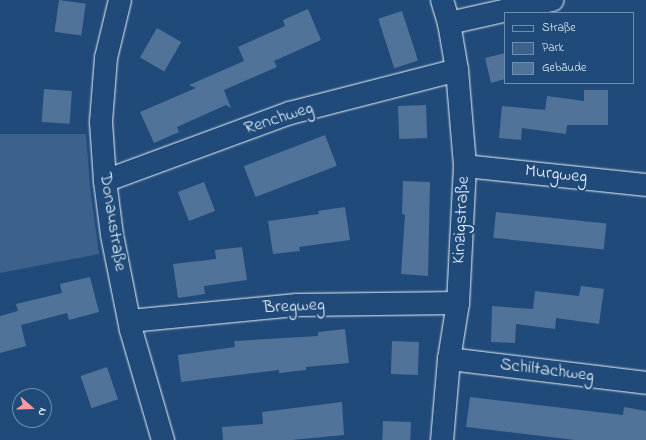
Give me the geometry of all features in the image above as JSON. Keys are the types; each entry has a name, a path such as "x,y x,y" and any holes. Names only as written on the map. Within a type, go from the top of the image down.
{"street":[{"name":"Donaustraße","path":"120,0 106,58 101,122 105,181 112,235 130,322 163,440"},
{"name":"Kinzigstraße","path":"442,0 449,23 457,70 465,166 458,302 449,359 442,440"},
{"path":"449,23 552,0"},
{"name":"Renchweg","path":"105,181 290,113 457,70"},
{"name":"Murgweg","path":"465,166 646,185"},
{"name":"Bregweg","path":"130,322 297,305 458,302"},
{"name":"Schiltachweg","path":"449,359 646,383"}],"green space":[{"path":"0,134 86,134 90,187 99,254 0,273"}],"building":[{"path":"59,0 86,4 81,35 55,32"},
{"path":"308,9 321,40 274,61 277,67 224,90 231,108 226,105 177,127 179,132 154,143 140,112 196,88 189,85 244,61 238,47 285,26 283,20"},
{"path":"402,11 418,60 394,68 378,19"},
{"path":"157,28 181,42 164,71 140,57"},
{"path":"504,53 504,79 491,83 485,58"},
{"path":"44,89 72,91 70,124 42,122"},
{"path":"584,90 608,90 608,125 567,125 566,134 522,128 521,140 499,138 502,106 545,110 547,96 584,101"},
{"path":"426,105 427,138 399,139 398,106"},
{"path":"325,135 337,166 256,197 244,166"},
{"path":"403,181 430,182 428,276 401,274 405,215 402,214"},
{"path":"204,182 215,211 189,221 178,192"},
{"path":"345,207 350,240 299,247 300,251 273,254 268,221 319,214 318,211"},
{"path":"496,212 606,224 604,249 493,238"},
{"path":"242,247 247,280 204,286 205,294 178,298 173,264 216,259 215,250"},
{"path":"90,277 99,312 69,320 67,313 21,325 26,346 0,353 0,316 18,311 16,304 62,293 60,284"},
{"path":"581,286 604,289 599,324 556,318 555,329 516,324 515,343 491,342 492,306 533,309 535,291 579,296"},
{"path":"345,329 349,363 306,367 306,370 279,373 279,370 181,382 178,355 235,347 234,341 318,336 318,332"},
{"path":"392,341 419,342 418,375 391,374"},
{"path":"107,367 118,399 92,408 81,376"},
{"path":"470,397 623,415 624,407 646,411 646,440 575,440 466,427"},
{"path":"342,402 344,435 291,440 223,440 222,427 263,424 262,412"},
{"path":"383,421 411,422 410,440 382,440"}]}
